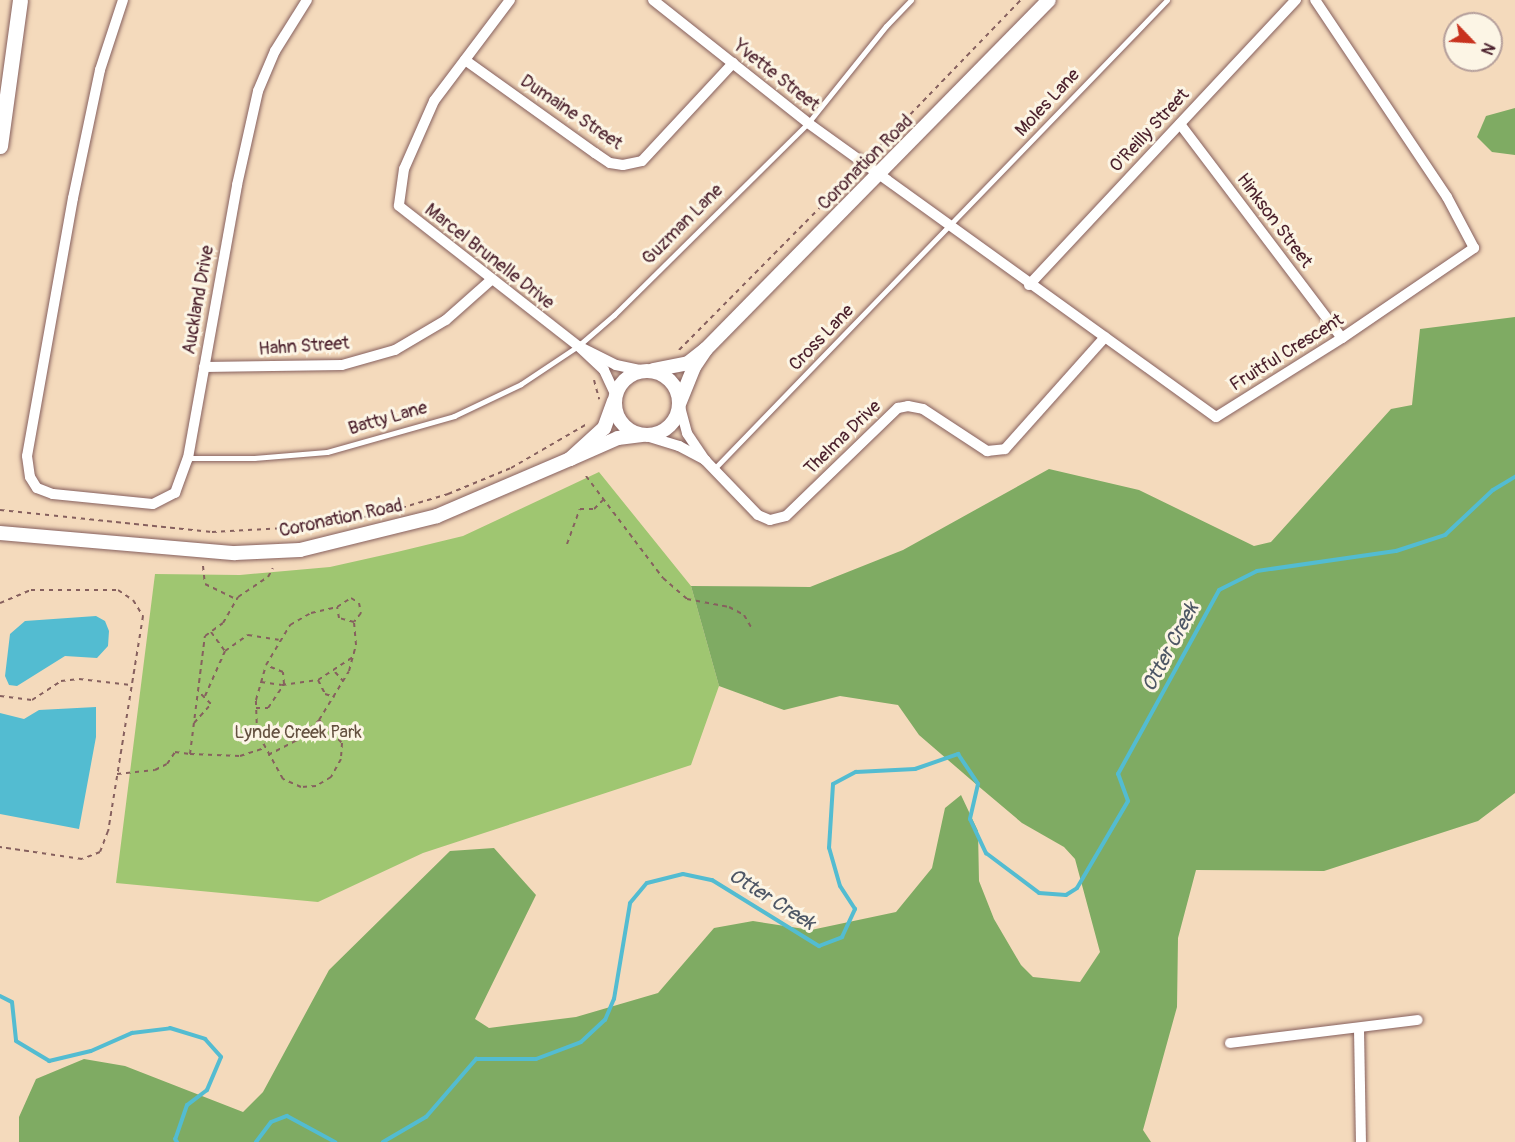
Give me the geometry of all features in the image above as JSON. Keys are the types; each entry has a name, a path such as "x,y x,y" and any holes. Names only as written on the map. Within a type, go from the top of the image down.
{"main road":[{"path":"0,146 20,0"}],"street":[{"name":"Auckland Drive","path":"123,0 100,70 75,186 27,456 30,477 37,488 53,494 153,504 175,494 188,458 258,91 280,42 307,0"},
{"name":"Marcel Brunelle Drive","path":"510,0 434,101 404,170 399,206 490,281 578,346 611,378 616,396"},
{"name":"Yvette Street","path":"653,0 808,123 880,176"},
{"name":"Coronation Road","path":"679,404 694,367 706,349 880,176 1049,0"},
{"name":"O'Reilly Street","path":"1029,285 1296,0"},
{"name":"Fruitful Crescent","path":"880,176 1216,417 1342,338 1474,248 1447,197 1315,0"},
{"name":"Dumaine Street","path":"465,60 603,158 623,165 642,161 733,63"},
{"name":"Hinkson Street","path":"1180,123 1342,338"},
{"name":"Hahn Street","path":"204,367 342,365 395,350 446,320 490,281"},
{"name":"Thelma Drive","path":"714,469 758,515 770,520 786,516 898,408 908,406 923,409 987,451 1005,449 1105,337"},
{"name":"Marcel Brunelle Drive","path":"578,346 616,365 645,371"},
{"name":"Coronation Road","path":"645,371 680,366 706,349"},
{"path":"705,460 679,446 633,431 618,417 616,396 626,379 645,371 665,376 673,384 687,434 714,469"},
{"name":"Coronation Road","path":"570,459 604,428 616,396"},
{"path":"643,435 654,434 672,423 679,404"},
{"name":"Coronation Road","path":"0,533 235,553 300,550 437,516 618,438 643,435"},
{"path":"1230,1043 1418,1020"},
{"path":"1359,1029 1361,1142"}],"lane":[{"name":"Guzman Lane","path":"578,346 808,123 911,0"},
{"name":"Moles Lane","path":"951,227 1167,0"},
{"name":"Cross Lane","path":"714,469 951,227"},
{"name":"Batty Lane","path":"188,458 254,458 338,449 454,416 521,384 578,346"}],"path":[{"path":"877,149 1021,0"},
{"path":"674,354 850,177"},
{"path":"598,377 592,381 599,392 599,402"},
{"path":"0,510 212,532 320,526 384,513 448,494 511,468 590,422"},
{"path":"586,476 663,578 687,599 729,607 744,615 751,627"},
{"path":"567,544 580,509 594,509 604,498"},
{"path":"203,566 205,584 236,599"},
{"path":"190,754 205,636 223,623 236,599 268,577 273,568"},
{"path":"0,603 31,590 118,590 133,600 143,616 117,774 100,852 82,860 0,847"},
{"path":"268,754 296,741 319,720 335,697 352,657 354,622 361,613 359,603 351,598 337,607 311,613 290,626 279,640 266,665 261,682 256,708 257,732 264,747 268,754 283,779 301,787 316,786 331,777 341,759 342,743 319,720"},
{"path":"337,607 339,618 354,622"},
{"path":"211,632 225,651"},
{"path":"205,696 225,651 248,635 279,640"},
{"path":"261,682 285,684 318,680 335,672 352,657"},
{"path":"256,708 268,708 285,684 283,672 266,665"},
{"path":"335,672 343,681"},
{"path":"0,696 32,700 61,681 80,679 131,685"},
{"path":"318,680 325,694 335,697"},
{"path":"194,723 211,704 198,691"},
{"path":"117,774 155,770 167,764 175,752 240,756 264,747"}],"green space":[{"path":"1515,108 1515,155 1492,152 1477,137 1486,116"},
{"path":"1515,317 1515,793 1478,821 1324,871 1196,870 1178,938 1177,1007 1143,1130 1151,1142 19,1142 19,1117 36,1079 84,1059 125,1066 243,1112 263,1092 329,970 450,851 494,848 536,895 475,1019 489,1028 576,1017 658,993 714,928 753,921 811,930 896,912 932,868 945,808 961,795 978,831 979,881 994,919 1021,965 1033,977 1080,982 1100,952 1075,859 1064,847 1022,823 977,785 919,735 898,705 840,696 784,710 719,686 691,586 810,587 903,550 1049,469 1139,490 1254,546 1271,542 1391,409 1412,405 1420,329"},
{"name":"Lynde Creek Park","path":"599,472 691,586 719,686 691,765 423,853 318,902 116,883 155,574 240,575 330,567 397,552 463,536"}],"water":[{"path":"96,616 105,621 109,631 108,646 97,658 65,656 17,686 9,685 5,676 10,634 25,621"},
{"path":"96,707 96,737 79,829 0,814 0,713 24,719 39,710"}],"waterway":[{"name":"Otter Creek","path":"383,1142 426,1117 476,1059 536,1059 581,1042 605,1020 614,999 630,903 647,883 683,874 712,880 819,946 842,937 855,909 840,886 829,848 833,784 856,772 915,769 958,754 978,784 970,819 986,853 1039,893 1066,895 1077,888 1128,801 1118,774 1219,590 1257,571 1396,551 1445,535 1493,490 1515,477"},
{"name":"Otter Creek","path":"0,996 12,1002 16,1041 49,1061 91,1051 132,1033 170,1028 205,1039 221,1057 207,1090 187,1105 175,1139 177,1142"},
{"name":"Otter Creek","path":"256,1142 271,1122 287,1116 335,1142"}]}
